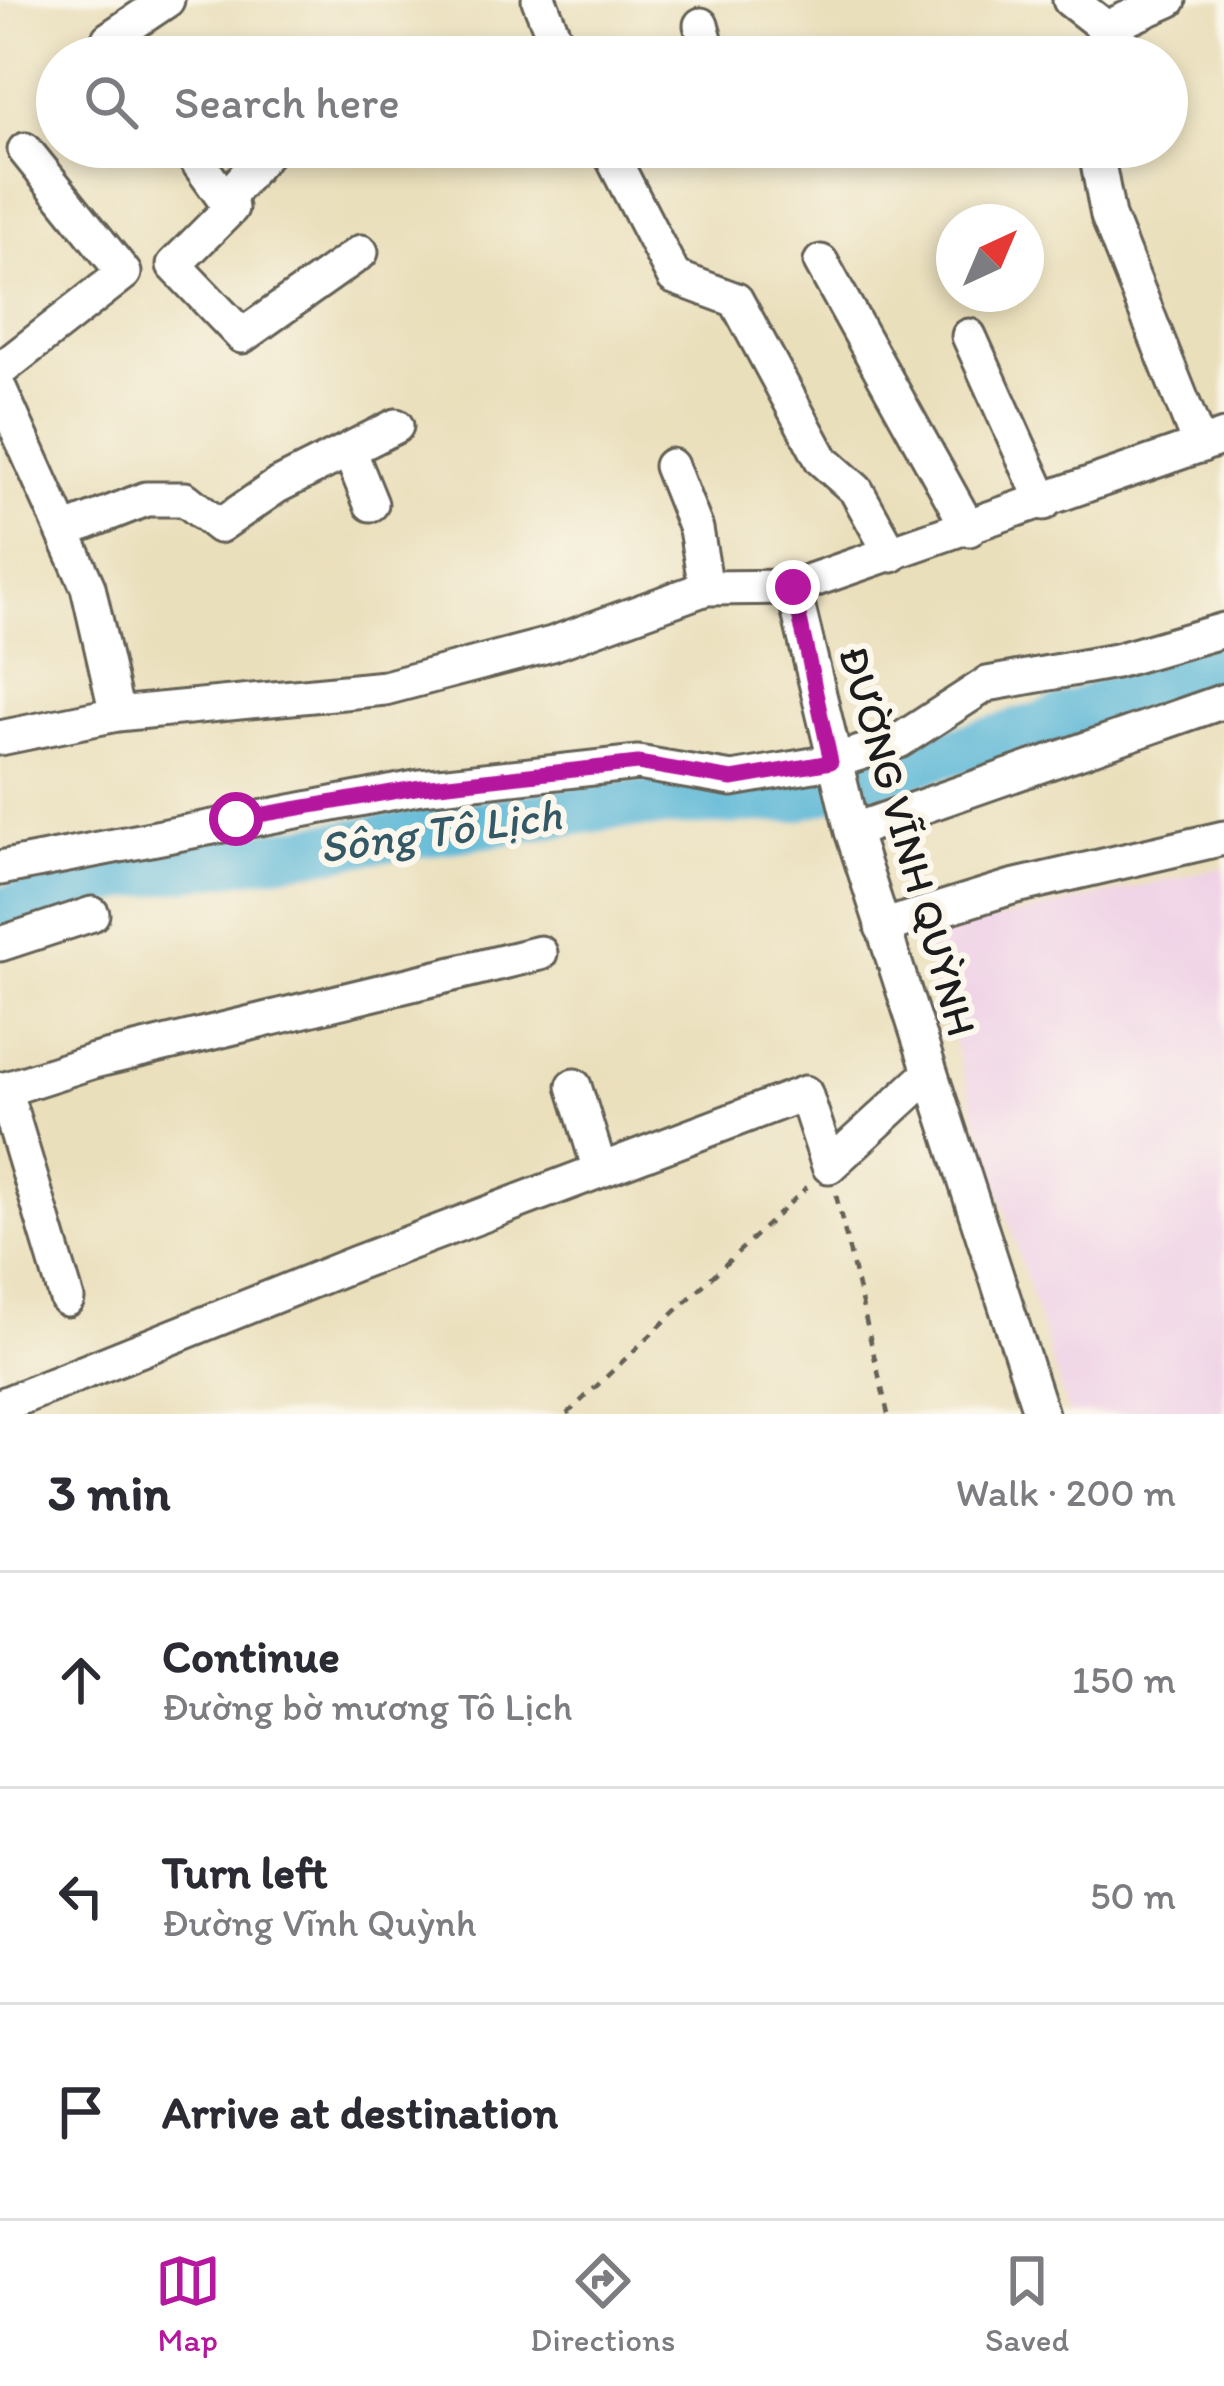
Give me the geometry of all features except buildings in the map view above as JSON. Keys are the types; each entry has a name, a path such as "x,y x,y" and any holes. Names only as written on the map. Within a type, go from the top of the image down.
{"street":[{"path":"113,36 167,0"},
{"path":"539,0 554,36"},
{"path":"1070,0 1097,36"},
{"path":"1112,36 1169,0"},
{"path":"25,150 36,164"},
{"path":"0,370 124,273 39,168"},
{"path":"202,168 231,208 174,265 242,336 361,252"},
{"path":"225,200 253,168"},
{"path":"618,168 674,278 736,300 822,460 856,490 892,555"},
{"path":"0,738 117,714 386,688 552,644 706,587 793,587 1212,442 1108,216 1100,168"},
{"path":"821,262 969,529"},
{"path":"969,336 1044,503"},
{"path":"0,390 88,587 117,714"},
{"path":"64,531 146,499 185,499 219,526 278,487 397,426"},
{"path":"349,450 371,504"},
{"path":"671,466 696,529 706,587"},
{"name":"ĐƯỜNG VĨNH QUỲNH","path":"793,587 850,825 1041,1414"},
{"path":"0,868 421,787 638,763 732,779 833,768 899,741 987,683 1116,661 1224,630"},
{"path":"850,825 1224,701"},
{"path":"882,928 1012,887 1224,838"},
{"path":"0,944 92,914"},
{"path":"67,1299 2,1090 94,1060 540,953"},
{"path":"0,1406 805,1093 829,1166 928,1075"},
{"path":"574,1086 600,1171"}],"path":[{"path":"567,1414 829,1166"},
{"path":"829,1166 888,1414"}],"shaded area":[{"path":"1224,867 1224,1414 1068,1414 921,937"}],"waterway":[{"name":"Sông Tô Lịch","path":"0,911 128,875 616,805 793,798 1042,726 1224,658"}],"route":[{"path":"236,819 421,787 638,763 732,779 831,762 793,587"}]}
